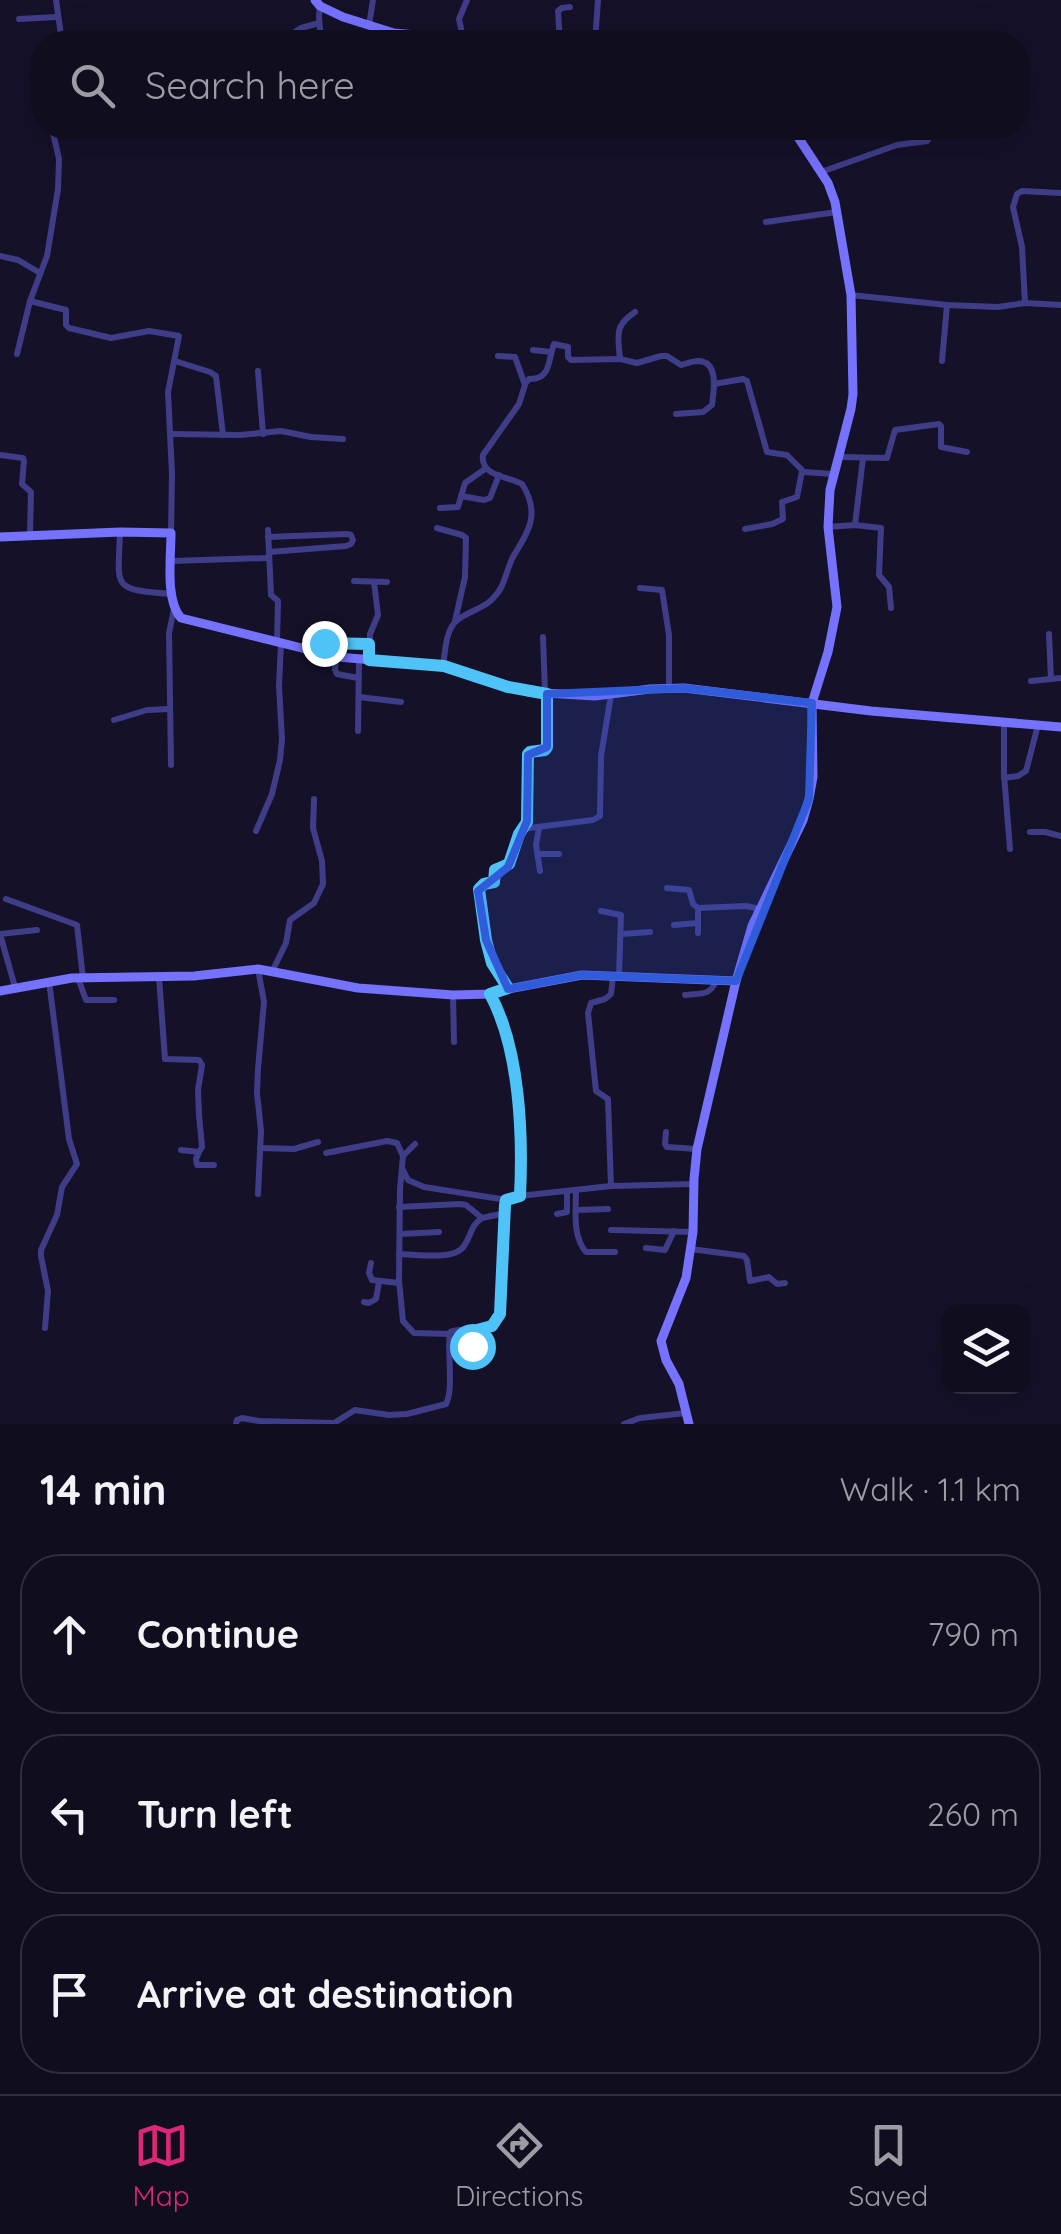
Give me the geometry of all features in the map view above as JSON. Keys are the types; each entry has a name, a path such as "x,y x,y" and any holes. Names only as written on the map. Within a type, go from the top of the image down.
{"street":[{"path":"56,0 60,30"},
{"path":"372,30 373,0"},
{"path":"462,30 460,19 467,0"},
{"path":"597,30 598,0"},
{"path":"320,30 318,3 381,30"},
{"path":"559,30 558,11 570,7"},
{"path":"18,19 57,17"},
{"path":"297,30 319,23"},
{"path":"17,354 30,301 47,256 59,174 55,140"},
{"path":"689,1424 679,1384 661,1341 686,1278 693,1232 697,1149 736,981 760,909 810,799 812,703 837,606 828,527 833,474 853,394 850,295 832,192 800,140"},
{"path":"821,172 897,145 928,140"},
{"path":"1025,303 1015,199 1022,191 1061,193"},
{"path":"766,222 837,212"},
{"path":"0,256 18,260 40,273"},
{"path":"850,295 947,306 1061,305"},
{"path":"30,301 66,310 69,328 110,338 149,332 177,334 179,342 168,392 174,609 169,632 172,765"},
{"path":"942,361 947,306"},
{"path":"620,359 618,332 623,320 635,312"},
{"path":"455,622 479,610 499,593 530,526 532,514 522,484 485,469 483,455 519,404 528,380 544,375 555,344 568,347 571,360 620,359 636,363 668,356 684,365 700,361 710,365 714,384 712,405 707,410 676,414"},
{"path":"533,350 551,352"},
{"path":"498,356 515,357 525,385"},
{"path":"175,361 216,376 223,435"},
{"path":"258,371 262,434"},
{"path":"714,384 747,380 767,452 787,455 802,471 833,474"},
{"path":"839,457 888,457 896,429 939,424 940,446 967,452"},
{"path":"170,434 282,431 343,439"},
{"path":"0,456 24,461 22,484 30,491 30,537"},
{"path":"855,524 863,458"},
{"path":"440,508 458,506 466,483 485,469"},
{"path":"745,529 782,519 782,502 797,497 802,471"},
{"path":"461,496 490,498 499,475"},
{"path":"828,527 855,524 881,528 879,575 888,587 891,608"},
{"path":"438,528 466,538 465,577 444,666"},
{"path":"120,532 119,574 123,585 129,590 171,594"},
{"path":"0,538 171,533"},
{"path":"171,562 268,555 346,546 353,540 351,534 268,533 268,555 271,595 280,609 282,739 272,794 256,830"},
{"path":"354,581 387,582"},
{"path":"358,731 358,678 378,614 374,582"},
{"path":"640,588 662,590 669,635 668,688"},
{"path":"174,609 181,618 318,652 444,666 508,687 547,694 612,695 668,688 1061,727"},
{"path":"1049,634 1051,679"},
{"path":"508,988 492,963 478,891 482,885 495,882 495,870 509,864 527,822 528,754 547,747 543,637"},
{"path":"318,652 321,645 329,642 369,644"},
{"path":"336,656 337,674 358,678"},
{"path":"1032,682 1061,678"},
{"path":"522,829 600,816 601,756 612,695"},
{"path":"359,697 401,702"},
{"path":"114,720 148,710 169,710"},
{"path":"1004,722 1010,848"},
{"path":"1004,778 1026,770 1038,725"},
{"path":"272,972 286,944 290,920 314,903 322,884 322,861 312,828 314,798"},
{"path":"539,828 536,845 540,870"},
{"path":"1030,832 1061,836"},
{"path":"538,854 559,854"},
{"path":"667,888 689,890 698,908 760,909"},
{"path":"6,898 77,925 80,978 86,1000 114,1000"},
{"path":"674,925 698,928 698,908"},
{"path":"602,912 621,915 612,994 591,1004 588,1013 596,1091 608,1098 611,1186"},
{"path":"15,987 0,934 36,930"},
{"path":"621,934 650,932"},
{"path":"0,991 80,978 194,976 258,969 358,988 453,996 490,994 582,974 736,981"},
{"path":"258,969 264,1002 257,1093 261,1131 258,1194"},
{"path":"159,977 164,1059 201,1062 198,1090 202,1147 196,1160 197,1164 214,1165"},
{"path":"686,995 712,990 716,980"},
{"path":"45,1328 49,1300 42,1250 62,1187 77,1164 69,1139 49,981"},
{"path":"490,994 499,1010 519,1106 520,1196"},
{"path":"453,996 454,1042"},
{"path":"666,1132 667,1147 697,1149"},
{"path":"326,1153 393,1141 404,1156"},
{"path":"260,1148 294,1150 318,1142"},
{"path":"415,1144 404,1156 400,1207 399,1284 403,1321 409,1329 449,1334 457,1329 492,1326 500,1314 506,1200"},
{"path":"181,1150 199,1152"},
{"path":"403,1168 414,1184 506,1200 611,1186 694,1184"},
{"path":"572,1190 583,1251 615,1252"},
{"path":"557,1214 566,1212 572,1190"},
{"path":"400,1207 460,1204 482,1218"},
{"path":"576,1210 608,1209"},
{"path":"399,1254 455,1255 463,1249 474,1224 505,1213"},
{"path":"611,1230 693,1232"},
{"path":"646,1248 665,1250 674,1231"},
{"path":"400,1234 439,1232"},
{"path":"691,1249 744,1256 750,1280 770,1277 777,1284 785,1283"},
{"path":"370,1263 370,1277 399,1284"},
{"path":"364,1302 376,1299 378,1282"},
{"path":"448,1346 474,1345 477,1330"},
{"path":"236,1424 239,1418 334,1423 355,1410 389,1415 442,1406 450,1397 449,1334"},
{"path":"624,1424 640,1418 686,1413"}],"highlighted area":[{"path":"684,688 812,703 809,799 736,981 582,975 508,989 486,940 478,891 508,867 527,821 528,755 547,747 547,694"}],"route":[{"path":"324,643 369,644 369,660 444,666 508,687 547,694 547,747 528,754 527,822 509,864 495,870 495,881 479,889 492,963 508,988 490,994 499,1010 517,1093 521,1170 520,1196 506,1200 505,1205 500,1314 495,1324 477,1330 476,1344 472,1346"}]}
